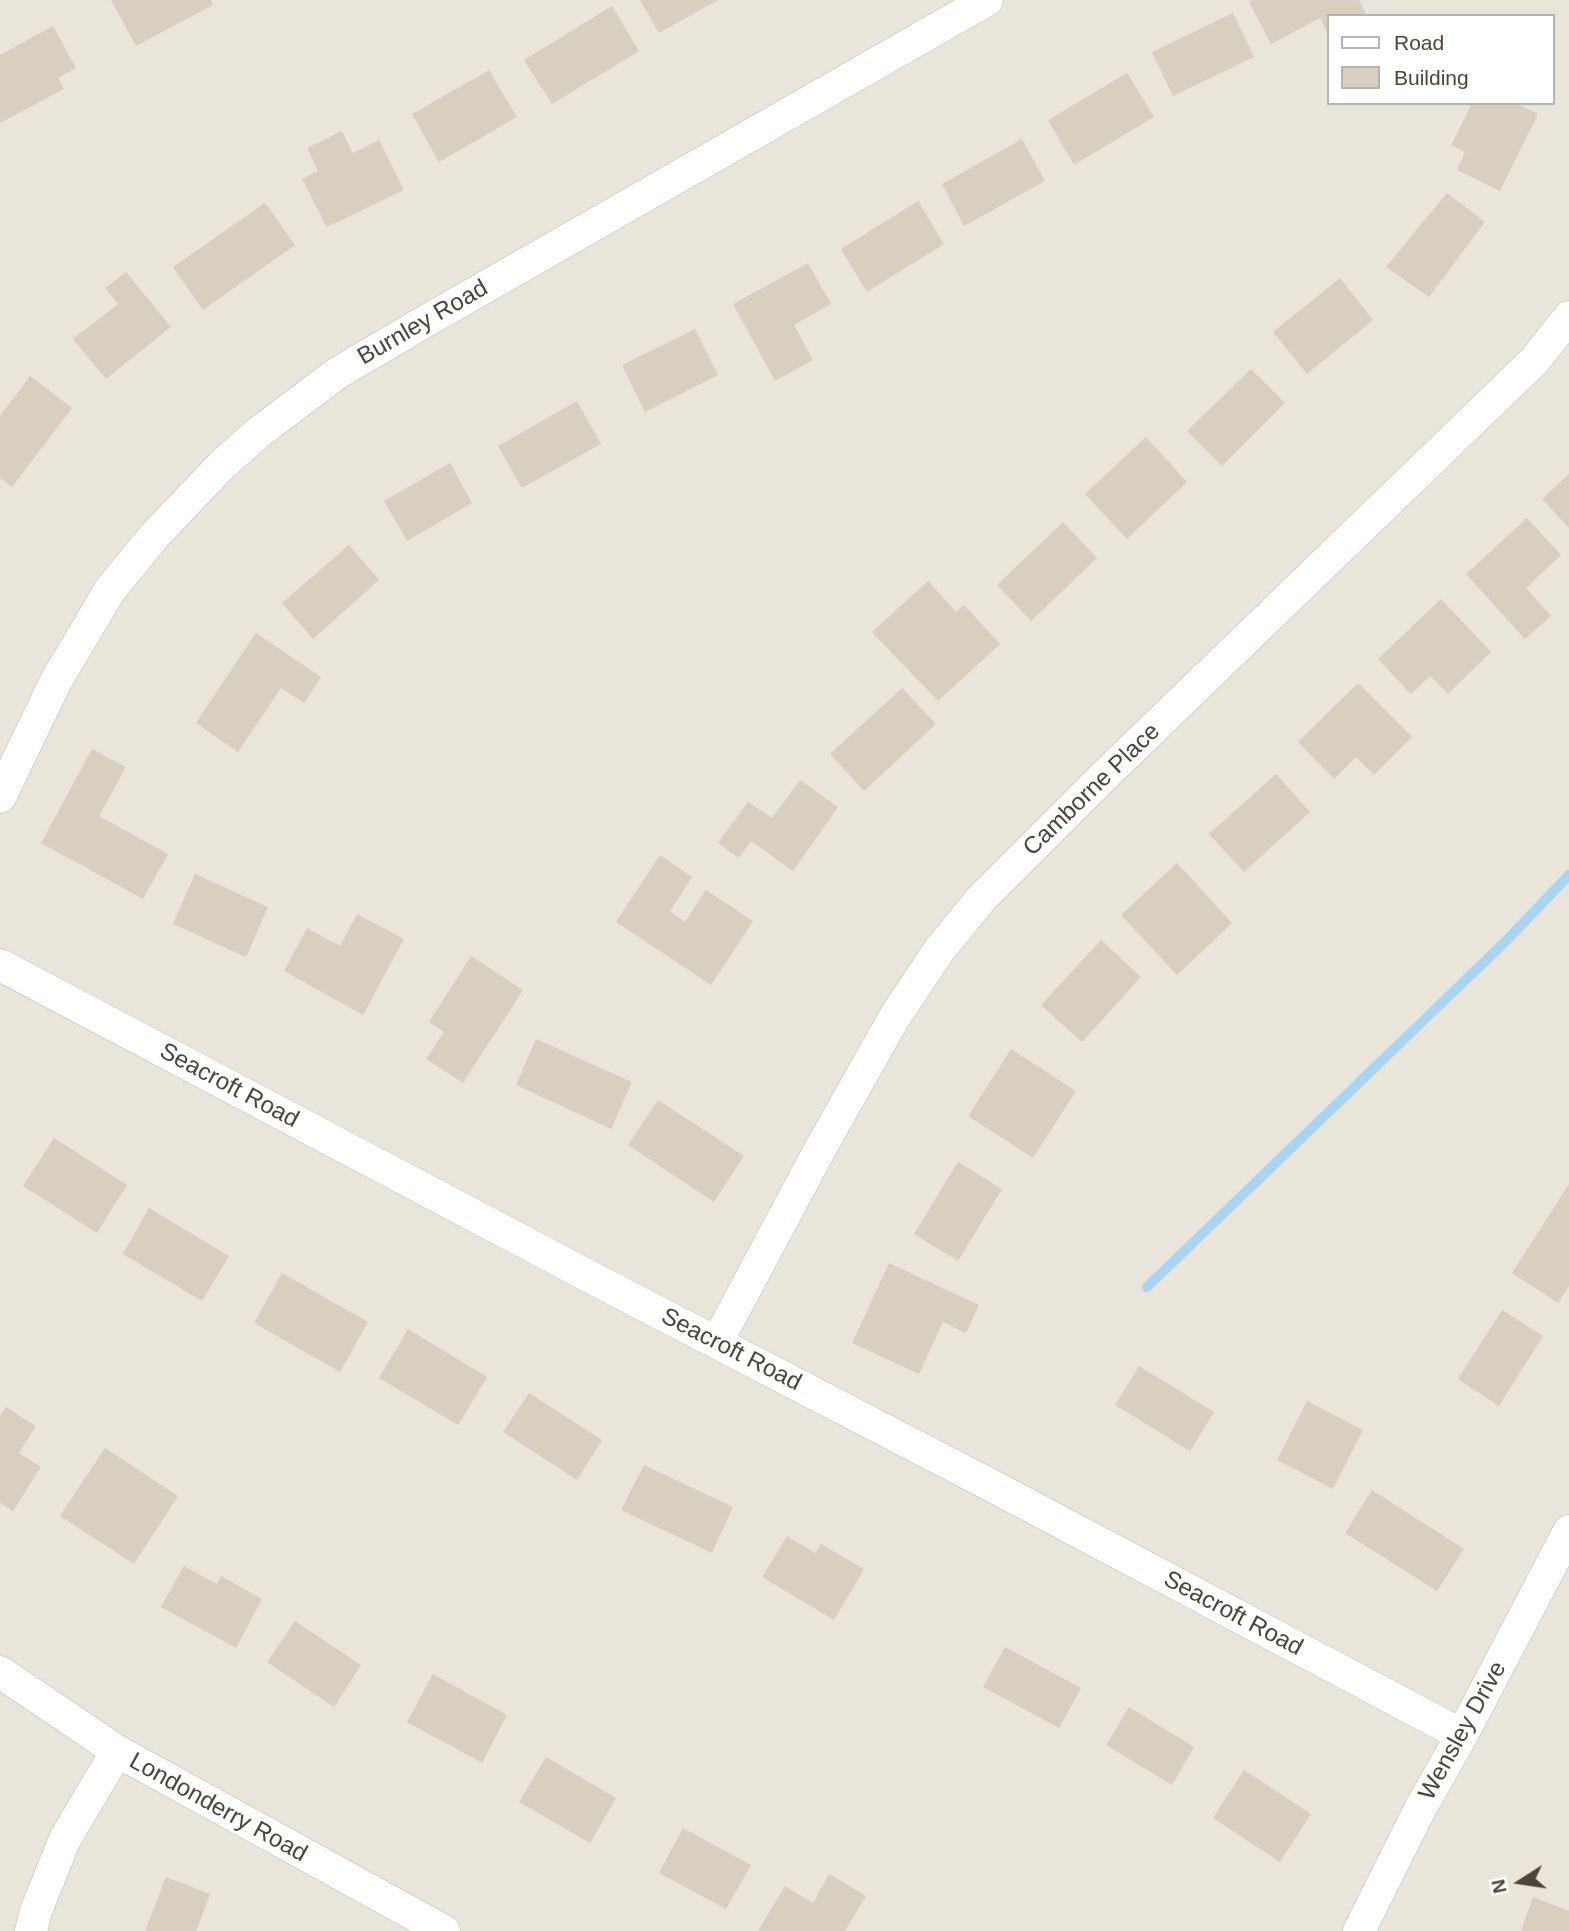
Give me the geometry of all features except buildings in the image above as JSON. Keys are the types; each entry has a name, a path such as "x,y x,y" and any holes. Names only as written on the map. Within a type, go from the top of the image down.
{"street":[{"name":"Burnley Road","path":"0,797 56,681 110,590 155,535 222,465 258,433 336,374 419,324 987,0"},
{"name":"Camborne Place","path":"718,1342 819,1151 894,1018 940,949 981,899 1105,775 1182,704 1534,361 1569,317"},
{"name":"Seacroft Road","path":"0,965 1462,1735"},
{"name":"Wensley Drive","path":"1359,1931 1420,1809 1569,1531"},
{"name":"Londonderry Road","path":"0,1672 117,1751 443,1931"},
{"path":"31,1931 36,1911 65,1839 117,1751"}],"shaded area":[{"path":"0,0 1569,0 1569,1931 0,1931"}],"waterway":[{"path":"1147,1287 1507,940 1569,875"}]}
